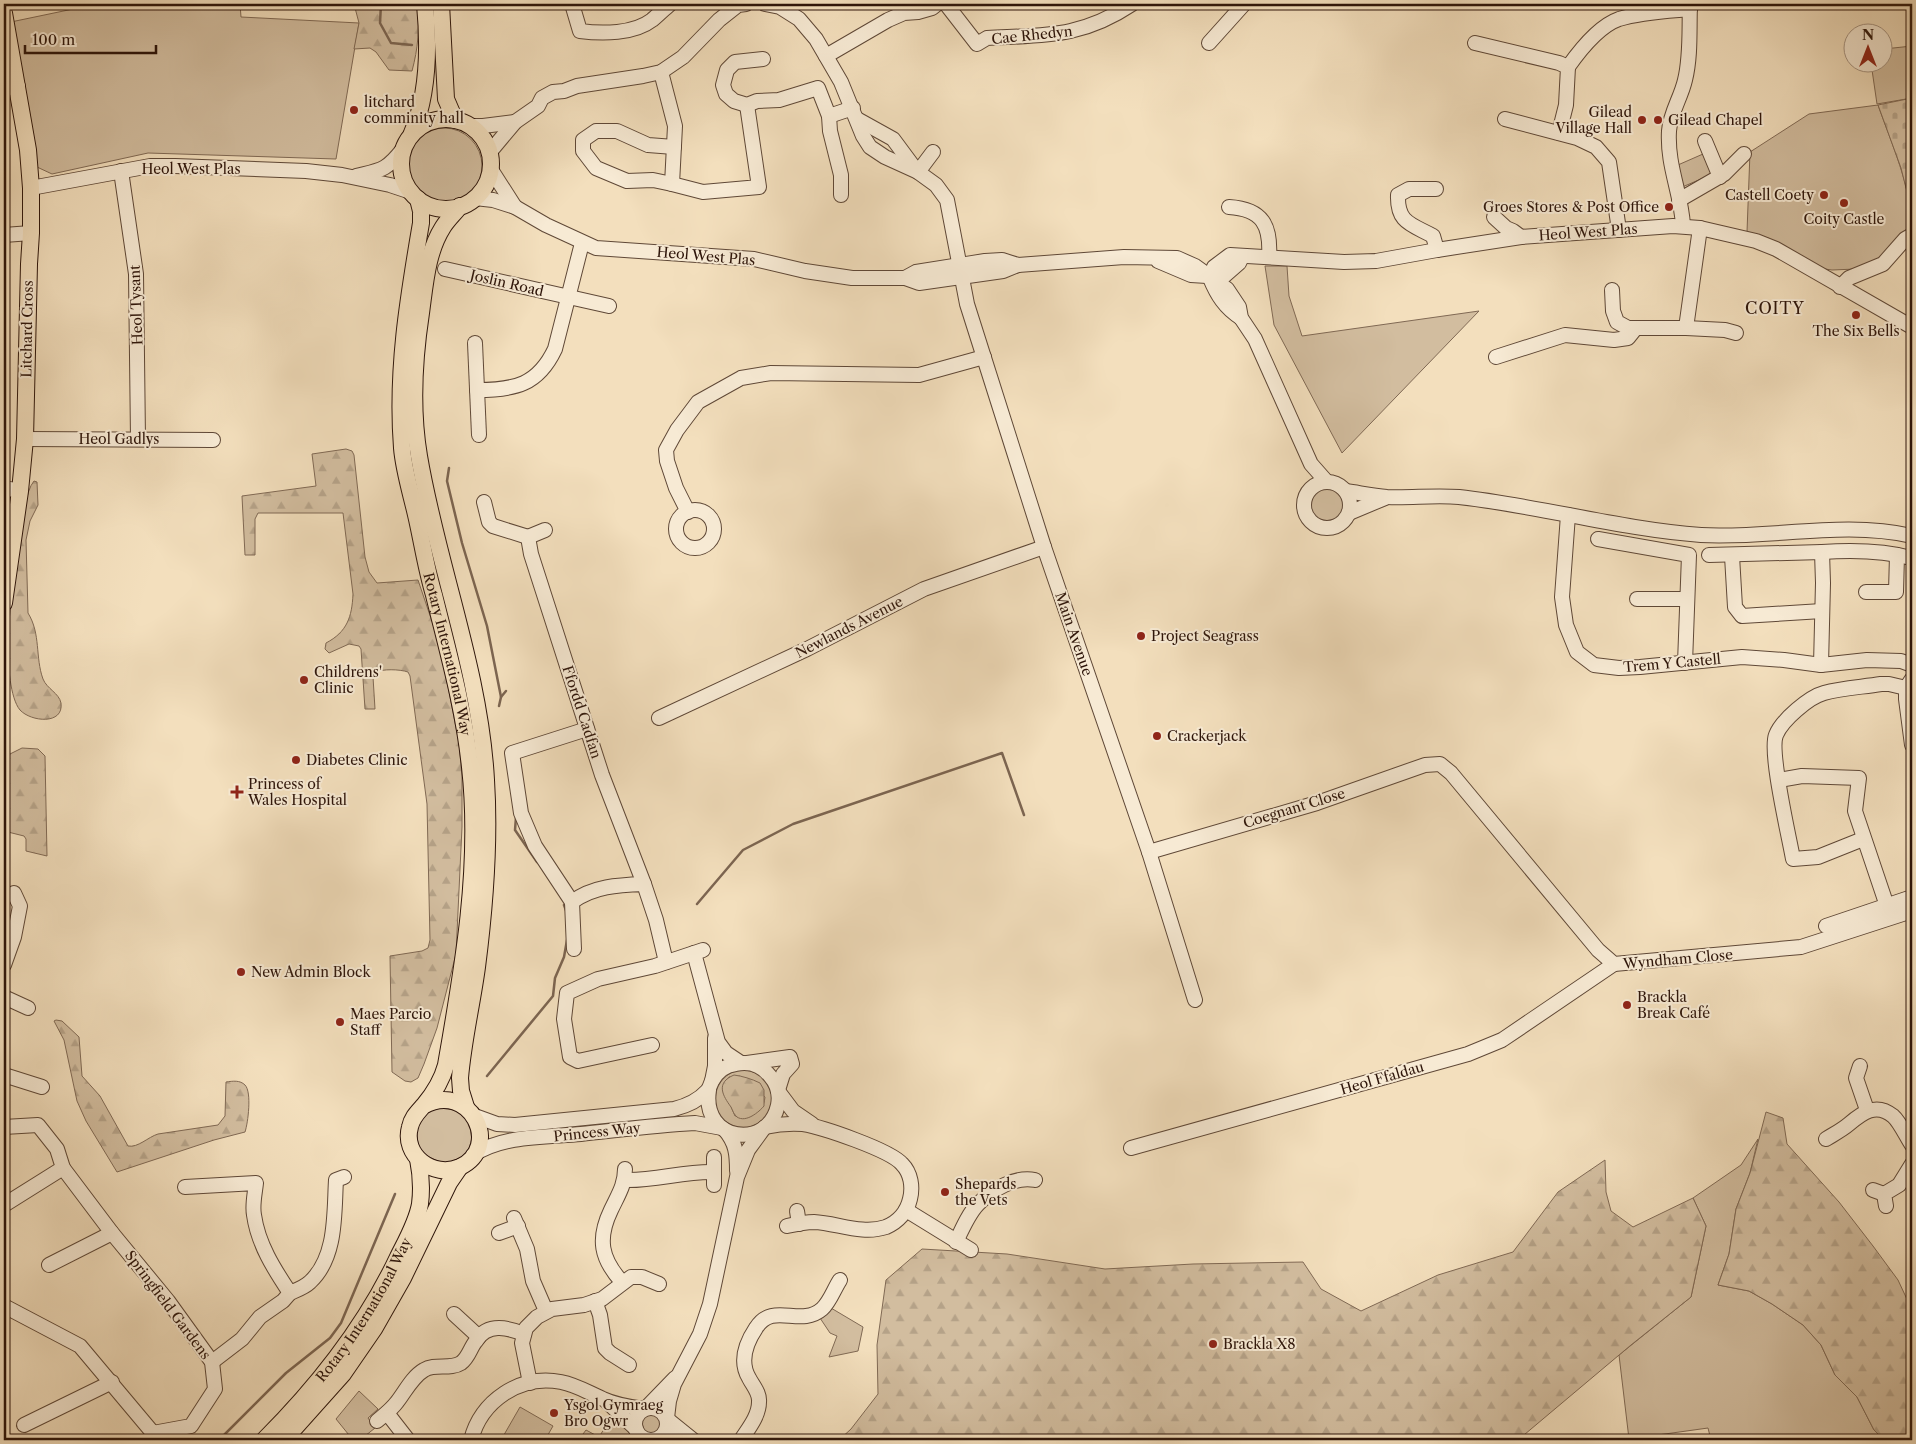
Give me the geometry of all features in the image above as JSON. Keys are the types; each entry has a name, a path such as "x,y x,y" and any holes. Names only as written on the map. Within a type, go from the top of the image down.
{"main road":[{"path":"425,4 427,47 423,103 412,133 403,149 400,164 403,179 414,196 428,205 438,208 450,208 467,202 485,184 490,161 482,138 463,123 446,99 441,4"},
{"name":"Litchard Cross","path":"4,13 11,88 28,150 31,188 25,439 4,604"},
{"path":"412,133 428,122 446,119 463,123"},
{"name":"Rotary International Way","path":"414,196 421,211 421,223 404,322 401,363 402,450 433,594 448,644 461,705 470,769 472,833 469,905 448,1054 443,1075 423,1106"},
{"name":"Rotary International Way","path":"467,202 443,227 436,242 426,276 417,343 415,400 418,454 474,688 486,776 487,864 484,911 460,1078 461,1091 470,1112"},
{"path":"440,1100 458,1102 470,1112 478,1126 480,1136 478,1146 473,1155 460,1167 449,1170 437,1170 426,1166 418,1159 411,1147 409,1128 412,1120 423,1106 440,1100"},
{"name":"Rotary International Way","path":"264,1440 300,1404 343,1351 369,1312 392,1271 419,1206 421,1176 418,1159"},
{"name":"Rotary International Way","path":"284,1440 343,1374 374,1329 403,1278 448,1183 460,1167"}],"street":[{"path":"572,4 580,32 596,33 636,28 651,20 670,4"},
{"path":"490,161 515,122 538,106 546,106 559,98 564,91 577,86 661,72 683,57 719,20 741,4"},
{"path":"765,4 780,7 799,18 816,39 841,82 863,136 870,147 918,172"},
{"path":"826,56 888,20 904,13 932,8 937,4"},
{"name":"Cae Rhedyn","path":"946,4 977,44 987,38 1061,34 1084,29 1112,18 1132,4"},
{"path":"1209,43 1244,4"},
{"path":"1559,133 1566,105 1568,67 1597,34 1606,26 1618,20 1690,6 1685,81 1670,119 1669,132 1669,159 1682,211 1683,225"},
{"path":"1475,42 1559,63 1568,67"},
{"path":"763,59 735,62 727,70 723,85 726,94 734,102 747,104 757,101 779,100 818,88 829,116 830,131 841,174 842,194"},
{"path":"661,72 675,126 672,184"},
{"path":"674,147 648,145 617,131 596,131 583,140 582,151 596,168 627,181 653,180 702,192 759,187 747,104"},
{"path":"829,116 855,114 893,139 918,172"},
{"path":"1504,120 1577,138 1596,147 1609,162 1619,230"},
{"path":"463,123 483,126 515,122"},
{"path":"1704,140 1720,177"},
{"name":"Heol West Plas","path":"352,176 386,168 403,149"},
{"path":"918,172 933,152"},
{"path":"1679,200 1720,177 1744,154"},
{"name":"Heol West Plas","path":"490,161 515,208"},
{"name":"Heol West Plas","path":"31,188 150,166 183,166 352,176 414,196"},
{"name":"Heol Tysant","path":"121,171 136,274 138,439"},
{"name":"Main Avenue","path":"918,172 936,185 947,200 967,304 1044,547 1148,852 1195,1000"},
{"path":"1436,189 1409,189 1398,195 1397,209 1403,220 1433,236 1437,250"},
{"name":"Heol West Plas","path":"467,202 494,200 515,208 582,243 596,248 754,259 805,271 852,278 904,278 916,272 960,272 1002,260 1018,265 1124,257 1177,258 1195,266 1210,277 1223,277 1239,263 1242,257 1376,262 1521,237 1683,225 1756,241 1769,246 1912,327"},
{"path":"1229,207 1244,208 1253,212 1262,220 1269,232 1269,257"},
{"path":"1494,217 1506,228 1513,230 1521,237"},
{"path":"1686,328 1700,228"},
{"path":"4,235 31,233"},
{"path":"1840,287 1849,278 1883,264 1905,239 1912,235"},
{"path":"477,390 503,390 528,382 548,364 555,349 582,243"},
{"name":"Joslin Road","path":"445,269 566,304 609,306"},
{"path":"1210,277 1218,296 1231,312 1241,318 1255,340 1311,464 1326,482"},
{"path":"1612,290 1613,311 1617,322 1628,328 1729,328"},
{"path":"1496,357 1565,335 1614,340 1628,338 1636,328"},
{"path":"474,343 479,435"},
{"path":"688,512 670,470 666,450 677,430 698,402 741,378 770,373 919,375 984,357"},
{"name":"Heol Gadlys","path":"25,439 213,440"},
{"path":"1310,490 1311,464"},
{"path":"1388,497 1349,513 1339,525 1332,528 1316,526 1310,521 1304,507 1304,500 1310,490 1319,483 1334,482 1346,491 1388,497 1458,497 1645,528 1703,535 1840,529 1891,531 1912,536"},
{"path":"4,488 20,490"},
{"path":"1346,491 1349,498 1349,513"},
{"path":"484,502 489,522 493,526 528,537 545,530"},
{"name":"Trem Y Castell","path":"1568,515 1562,597 1566,624 1577,652 1594,665 1619,668 1742,658 1784,660 1821,665 1867,660 1901,660 1912,665"},
{"name":"Ffordd Cadfan","path":"528,537 531,554 602,775 656,920 666,962"},
{"path":"1598,539 1688,555 1685,663"},
{"name":"Newlands Avenue","path":"659,718 807,650 924,589 1044,547"},
{"path":"1708,555 1732,556 1857,550 1911,558"},
{"path":"1821,665 1822,552"},
{"path":"1866,592 1896,592 1897,555"},
{"path":"1732,556 1735,607 1742,616 1822,611"},
{"path":"1637,599 1686,599"},
{"path":"1864,839 1818,857 1793,860 1774,758 1775,736 1782,724 1790,716 1813,698 1824,693 1881,684 1909,683 1906,699 1912,745"},
{"path":"574,949 572,902 534,846 521,813 512,753 587,729"},
{"name":"Coegnant Close","path":"1148,852 1317,803 1425,764 1440,764"},
{"name":"Wyndham Close","path":"1440,764 1451,773 1598,950 1614,964 1801,947 1912,911"},
{"path":"1779,780 1802,776 1859,778 1855,811 1887,906"},
{"path":"572,902 582,895 612,885 644,884"},
{"path":"4,965 14,937 20,906 14,893"},
{"path":"1826,926 1912,897"},
{"path":"652,1045 578,1061 570,1057 564,1018 566,993 598,979 698,952 715,1035 715,1066 707,1102 710,1113 732,1140 736,1149 737,1177"},
{"name":"Heol Ffaldau","path":"1131,1148 1486,1048 1502,1040 1614,964"},
{"path":"4,997 28,1008"},
{"path":"715,1035 722,1049 744,1063 757,1066 766,1072 797,1114 817,1127 885,1152 898,1159 906,1169 911,1183 911,1197 902,1216 892,1224 865,1230 794,1220"},
{"name":"Princess Way","path":"470,1112 497,1124 515,1125 674,1109 692,1103 725,1068 744,1063 790,1057 792,1064 783,1074 778,1090"},
{"path":"1860,1066 1856,1078 1867,1110"},
{"path":"4,1075 42,1087"},
{"path":"659,1439 667,1429 669,1401 678,1374 697,1340 710,1304 737,1177 748,1150 776,1112 779,1101 778,1090"},
{"path":"1826,1139 1841,1130 1859,1114 1867,1110 1876,1110 1894,1116 1912,1145"},
{"name":"Princess Way","path":"473,1155 497,1143 696,1123 742,1135 752,1134 764,1128 793,1123 817,1127"},
{"name":"Springfield Gardens","path":"4,1127 38,1125 57,1149 64,1168 112,1233 168,1301 212,1362 215,1389 191,1426 150,1436 112,1382 80,1346 6,1311"},
{"path":"622,1282 608,1265 597,1239 622,1191 625,1174 647,1180 689,1172 714,1178 714,1157"},
{"path":"1881,1197 1899,1185 1912,1164"},
{"path":"4,1205 64,1168"},
{"path":"212,1362 242,1339 260,1317 283,1301 290,1293 309,1283 324,1265 332,1233 336,1180 344,1177"},
{"path":"956,1242 978,1204 1000,1187 1018,1179 1035,1180"},
{"path":"185,1187 256,1183 253,1213 259,1235 268,1258 290,1293"},
{"path":"906,1210 971,1250"},
{"path":"499,1233 516,1222 527,1249 532,1281 546,1311"},
{"path":"49,1265 112,1233"},
{"path":"530,1383 522,1351 524,1334 533,1320 546,1311 559,1307 584,1305 595,1301 634,1276 655,1277"},
{"path":"741,1440 759,1408 757,1392 748,1377 743,1362 744,1354 755,1329 764,1319 774,1315 804,1318 812,1315 824,1306 834,1283"},
{"path":"595,1301 600,1315 605,1348 610,1354 626,1359"},
{"path":"454,1314 478,1337"},
{"path":"408,1440 382,1417 420,1373 429,1368 458,1365 468,1355 478,1337 488,1330 497,1327 512,1329 524,1334"},
{"path":"636,1434 637,1416 678,1374"},
{"path":"471,1440 479,1419 493,1402 509,1390 530,1383 549,1381 569,1384 604,1400 644,1409 655,1408 660,1410 667,1419 693,1440"},
{"path":"24,1425 112,1382"},
{"path":"604,1400 636,1434 648,1440 680,1440"}],"green space":[{"path":"97,4 240,4 241,17 359,23 336,159 148,153 52,174 37,167 6,23"},
{"path":"354,4 417,4 418,38 412,71 389,70 376,52 370,48 354,49 359,23"},
{"path":"1912,46 1912,98 1877,104 1872,72 1894,72 1894,48"},
{"path":"1912,98 1912,212 1901,168 1878,105"},
{"path":"1878,105 1905,182 1909,198 1912,228 1880,259 1856,269 1832,270 1818,268 1768,238 1747,232 1750,152 1809,114"},
{"path":"444,128 459,131 471,139 479,151 482,166 479,181 471,193 459,201 444,204 429,201 417,193 409,181 406,166 409,151 417,139 429,131"},
{"path":"1703,154 1711,173 1680,188 1671,168"},
{"path":"1265,266 1287,266 1289,296 1302,336 1479,311 1342,453 1274,325"},
{"path":"346,449 352,451 354,455 365,557 369,572 377,583 418,580 440,645 459,743 462,776 462,827 456,954 437,1028 418,1078 411,1082 405,1081 392,1072 390,956 422,951 428,948 430,940 427,804 410,676 408,672 400,670 375,672 373,677 375,709 365,709 361,649 359,646 349,644 329,653 325,649 326,643 344,629 351,610 353,594 343,513 258,513 255,519 255,555 245,555 242,496 316,486 312,454"},
{"path":"34,481 37,482 38,505 30,521 26,540 28,613 35,629 43,679 47,686 58,696 61,703 61,710 57,715 46,719 31,717 20,710 14,698 8,663 9,618 13,588 26,503"},
{"path":"1326,486 1333,487 1339,491 1343,497 1343,511 1339,517 1333,521 1326,522 1319,521 1313,517 1309,511 1308,504 1309,497 1313,491 1319,487"},
{"path":"22,748 38,749 45,756 47,856 26,851 26,839 24,836 4,831 4,763 10,754"},
{"path":"54,1021 62,1021 79,1037 82,1076 100,1096 128,1146 139,1144 158,1134 218,1125 225,1116 226,1082 241,1082 247,1089 249,1108 245,1132 214,1140 117,1172 86,1121 77,1101 64,1040"},
{"path":"738,1070 751,1071 762,1077 768,1085 772,1096 771,1106 767,1116 759,1123 747,1127 735,1126 726,1122 719,1114 716,1094 719,1084 727,1076","holes":["740,1076 765,1097 762,1108 759,1111 735,1116 723,1087 729,1077"]},
{"path":"734,1075 760,1083 764,1090 764,1106 756,1114 748,1118 744,1119 736,1116 723,1094 724,1082"},
{"path":"433,1107 462,1111 473,1131 466,1154 445,1164 424,1154 419,1147 416,1125"},
{"path":"1766,1112 1783,1118 1787,1144 1839,1202 1873,1246 1898,1280 1912,1310 1912,1440 1884,1440 1874,1430 1857,1397 1835,1375 1821,1345 1803,1325 1749,1291 1718,1285 1729,1254 1736,1209 1750,1173"},
{"path":"1758,1139 1750,1173 1736,1209 1729,1254 1718,1285 1749,1291 1803,1325 1821,1345 1835,1375 1857,1397 1874,1430 1884,1440 1711,1440 1708,1428 1629,1439 1619,1355 1691,1297 1706,1226 1693,1198 1741,1165"},
{"path":"1605,1160 1606,1192 1611,1211 1633,1227 1693,1198 1706,1226 1691,1297 1518,1440 839,1440 851,1429 878,1394 877,1345 886,1280 922,1249 1007,1254 1105,1269 1193,1264 1303,1262 1321,1289 1361,1311 1438,1275 1513,1252 1558,1192"},
{"path":"831,1308 863,1327 858,1351 829,1357 837,1336 830,1333 820,1318"},
{"path":"359,1391 378,1409 368,1418 375,1428 360,1440 353,1440 336,1419"},
{"path":"520,1407 553,1426 545,1440 501,1440"},
{"path":"614,1413 629,1429 632,1440 607,1440 606,1438 585,1440 583,1434 586,1430 599,1437"},
{"path":"652,1414 659,1417 662,1424 659,1431 652,1434 645,1431 642,1424 645,1417"}],"waterway":[{"path":"381,4 380,23 391,43 412,45"},
{"path":"449,468 447,481 462,543 487,626 501,697"},
{"path":"499,706 501,697 506,691"},
{"path":"697,904 743,850 793,824 1002,753 1024,815"},
{"path":"516,817 515,830 537,862"},
{"path":"564,905 567,913"},
{"path":"487,1076 553,996 555,978 564,957 567,940"},
{"path":"219,1440 286,1373 330,1338 341,1323 395,1194"}],"place":[{"name":"litchard comminity hall","path":"354,110"},
{"name":"Gilead Village Hall","path":"1642,120"},
{"name":"Gilead Chapel","path":"1658,120"},
{"name":"Castell Coety","path":"1824,195"},
{"name":"Coity Castle","path":"1844,203"},
{"name":"Groes Stores & Post Office","path":"1669,207"},
{"name":"The Six Bells","path":"1856,315"},
{"name":"Project Seagrass","path":"1141,636"},
{"name":"Childrens' Clinic","path":"304,680"},
{"name":"Crackerjack","path":"1157,736"},
{"name":"Diabetes Clinic","path":"296,760"},
{"name":"Princess of Wales Hospital","path":"237,792"},
{"name":"New Admin Block","path":"241,972"},
{"name":"Brackla Break Café","path":"1627,1005"},
{"name":"Maes Parcio Staff","path":"340,1022"},
{"name":"Shepards the Vets","path":"945,1192"},
{"name":"Brackla X8","path":"1213,1344"},
{"name":"Ysgol Gymraeg Bro Ogwr","path":"554,1413"}],"district":[{"name":"COITY","path":"1775,308"}]}
